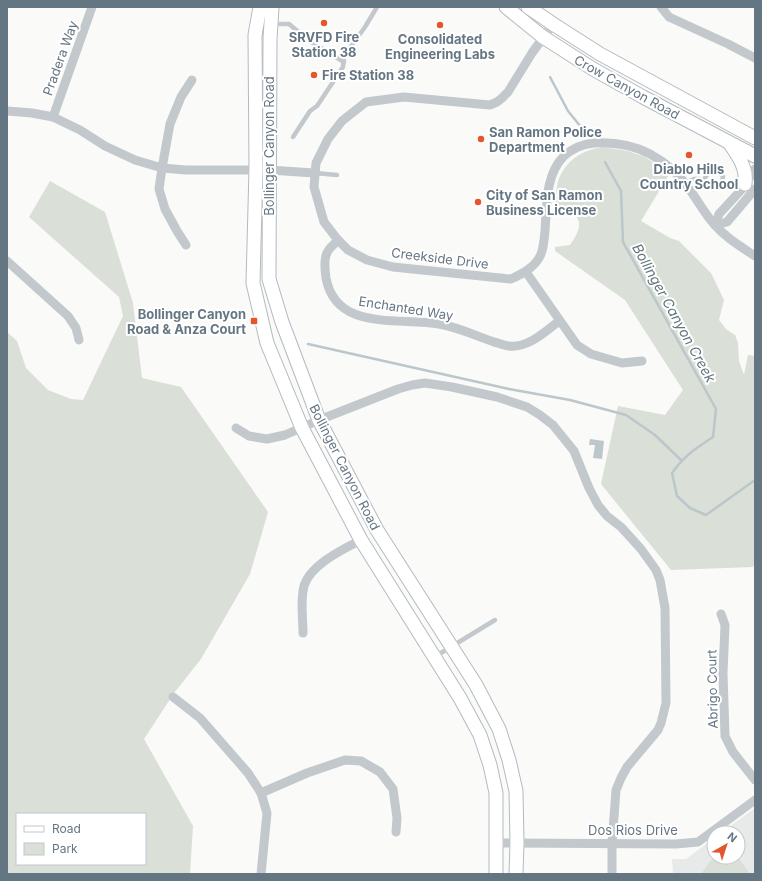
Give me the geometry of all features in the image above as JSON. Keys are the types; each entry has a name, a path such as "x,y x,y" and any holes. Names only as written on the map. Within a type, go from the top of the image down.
{"main road":[{"name":"Bollinger Canyon Road","path":"260,7 255,35 256,169 253,283 267,343 302,428 361,540 435,657 480,735 490,765 496,793 496,874"},
{"name":"Bollinger Canyon Road","path":"272,7 270,39 269,280 282,322 319,420 377,530 476,685 499,728 509,760 516,791 518,843 516,874"},
{"name":"Crow Canyon Road","path":"506,7 543,37 593,69 755,156"},
{"name":"Crow Canyon Road","path":"528,7 626,69 755,138"},
{"path":"729,142 741,158 750,186"}],"street":[{"name":"Pradera Way","path":"53,117 92,7"},
{"path":"661,7 669,17 755,58"},
{"name":"Creekside Drive","path":"553,24 508,92 497,102 490,105 404,97 366,102 342,121 328,139 316,163 314,173 314,187 324,222 338,240 348,250 367,260 394,267 511,279 526,272 540,256 544,245 548,193 552,172 561,159 578,146 602,142 626,145 650,154 673,170 685,183 715,225 732,242 755,256"},
{"path":"186,246 165,209 159,189 170,124 181,97 192,80"},
{"path":"7,111 32,113 53,117 80,130 105,146 129,158 162,168 186,170 256,169 314,173"},
{"path":"715,225 719,214 750,186 755,169"},
{"name":"Enchanted Way","path":"338,240 327,252 325,269 328,286 335,300 349,312 371,319 438,324 508,346 520,345 533,340 559,321"},
{"path":"7,261 68,316 76,328 79,340"},
{"path":"526,272 577,346 591,354 622,363 642,361"},
{"path":"236,428 249,436 268,439 285,435 398,389 425,383 452,387 497,397 527,407 553,425 574,451 589,488 598,505 607,516 631,537 656,570 662,589 665,608 666,703 658,730 653,738 632,760 620,778 616,790 612,844 612,874"},
{"path":"303,633 302,600 304,584 314,571 331,555 361,540"},
{"name":"Abrigo Court","path":"721,614 725,625 725,736 733,752 755,780"},
{"path":"173,697 200,718 248,773 261,793 266,813 261,874"},
{"path":"261,793 307,773 345,760 361,761 380,772 393,789 397,818 396,832"},
{"name":"Dos Rios Drive","path":"497,842 676,844 698,842 755,800"}],"lane":[{"path":"293,137 310,111 317,106 343,67 344,56 365,27 377,7"},
{"path":"271,24 289,24 308,40 344,62"},
{"path":"685,183 694,179 700,179 713,190 721,185 723,177 720,170 715,168 710,170 703,181"},
{"path":"314,173 337,175"},
{"path":"435,657 495,620"}],"shaded area":[{"path":"590,439 604,441 602,459 593,458 595,445 589,445"},
{"path":"755,808 755,874 673,874 672,859 686,859 706,844 706,865 746,865 746,825 732,825"}],"green space":[{"path":"603,147 628,151 645,157 670,173 641,221 670,238 679,241 711,273 724,300 719,320 726,329 735,335 738,343 739,361 744,375 748,355 755,356 755,561 753,567 671,570 601,484 618,406 665,415 683,390 625,300 555,251 555,247 570,245 578,231 579,225 578,220 571,212 555,206 557,184 561,174 565,167 576,157 595,148"},
{"path":"50,181 105,212 133,303 142,378 181,387 268,512 250,574 201,659 174,693 144,739 193,826 190,874 7,874 7,332 17,341 26,368 48,390 71,399 83,400 123,316 119,297 29,217"},
{"path":"708,865 744,865 750,874 701,874"}],"waterway":[{"name":"Bollinger Canyon Creek","path":"550,77 568,111 581,127"},
{"name":"Bollinger Canyon Creek","path":"605,162 621,191 623,242 716,409 713,437 686,457 672,473 677,496 690,508 706,515 755,480"},
{"path":"308,344 509,389 570,400 626,415 655,435 681,460"}],"place":[{"name":"SRVFD Fire Station 38","path":"324,23"},
{"name":"Consolidated Engineering Labs","path":"440,25"},
{"name":"Fire Station 38","path":"314,75"},
{"name":"San Ramon Police Department","path":"481,139"},
{"name":"Diablo Hills Country School","path":"689,155"},
{"name":"City of San Ramon Business License","path":"478,202"},
{"name":"Bollinger Canyon Road & Anza Court","path":"254,321"}]}
